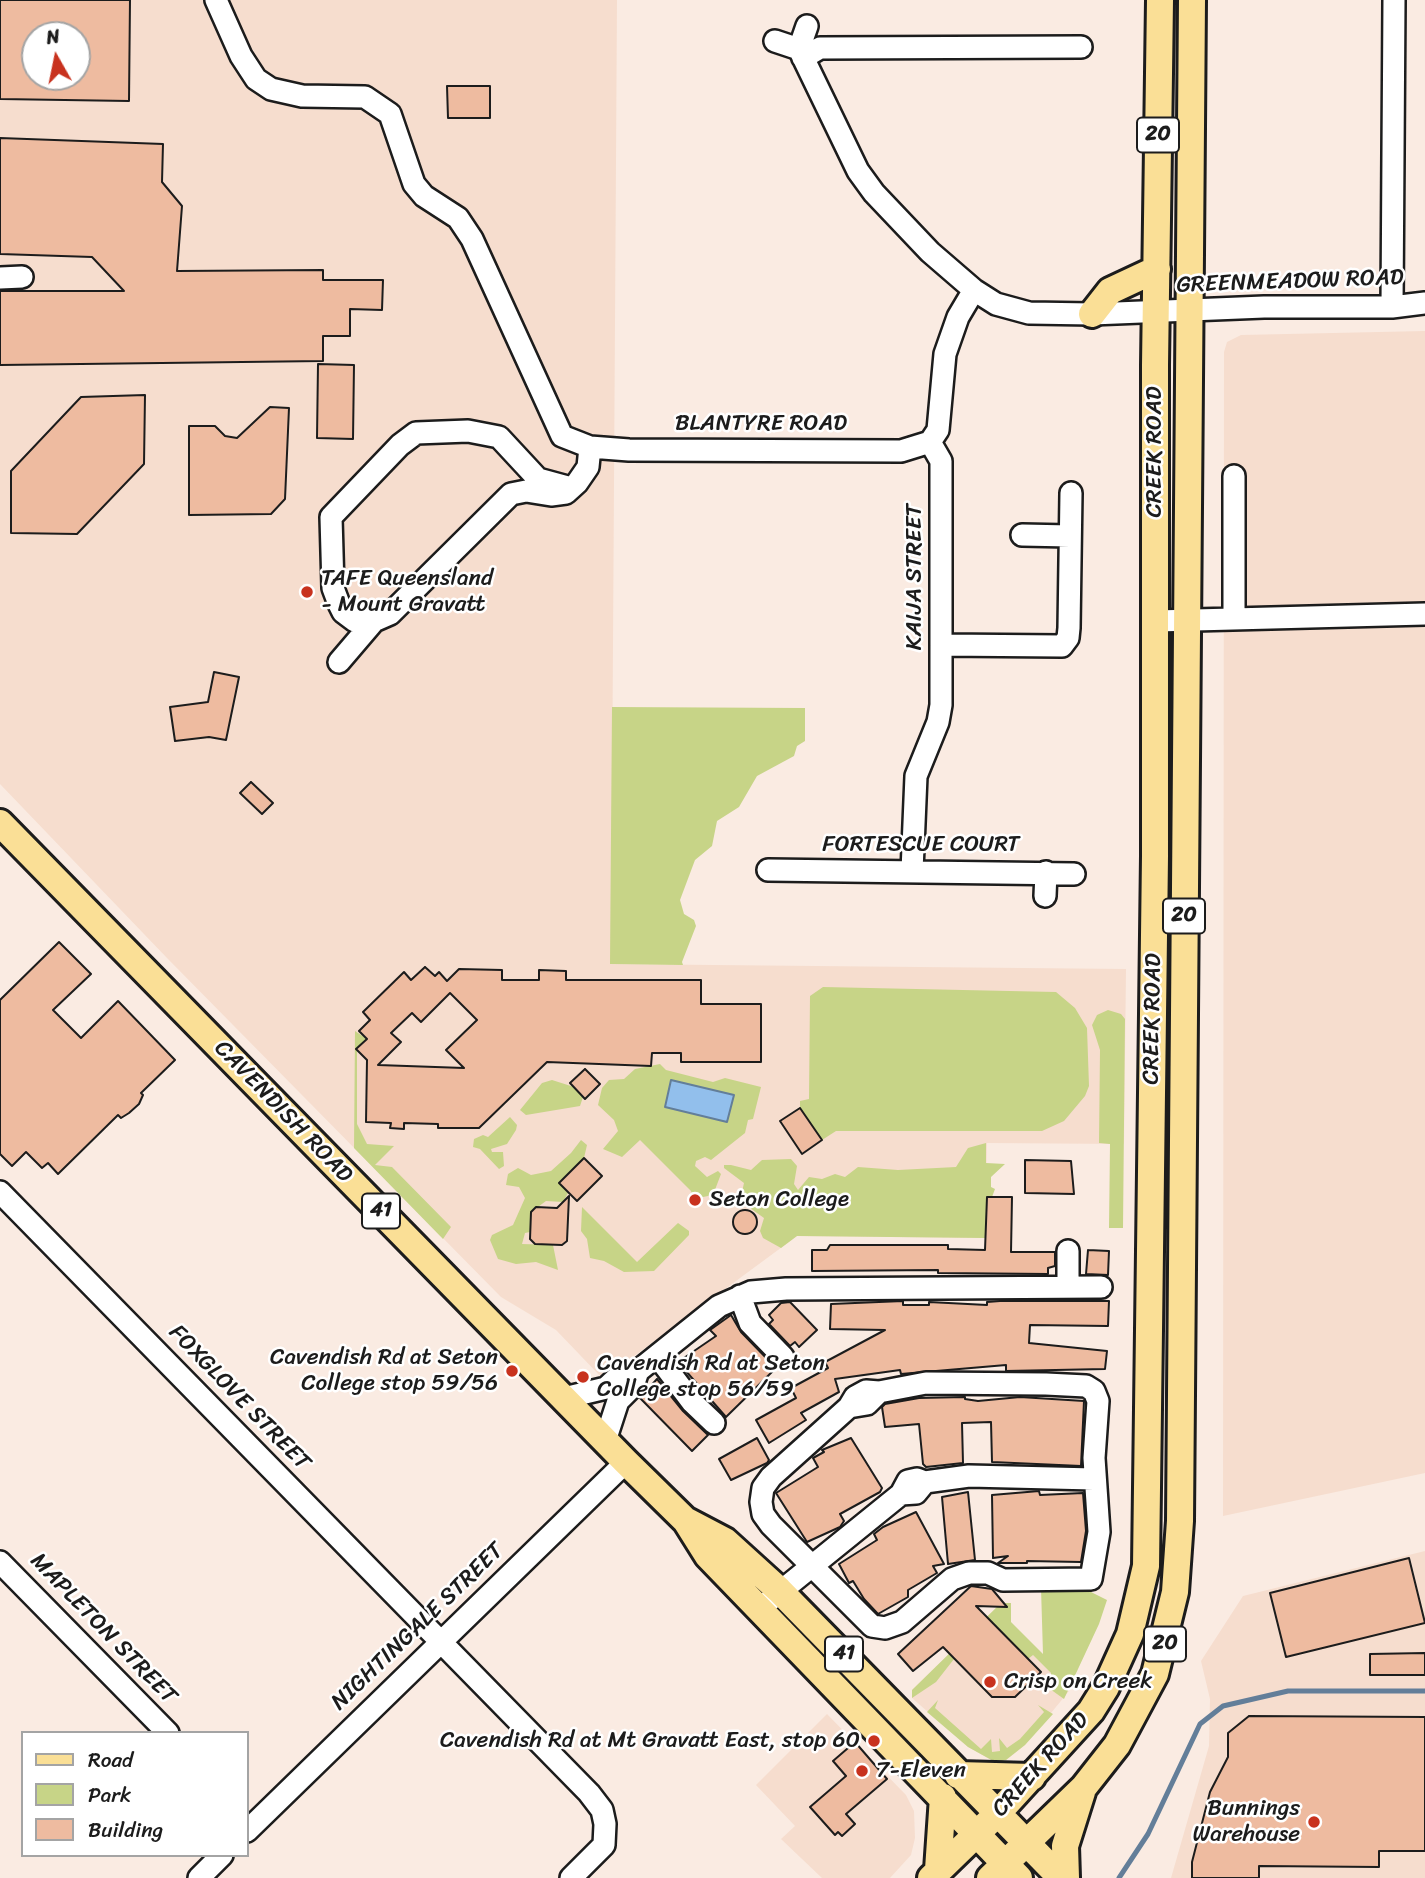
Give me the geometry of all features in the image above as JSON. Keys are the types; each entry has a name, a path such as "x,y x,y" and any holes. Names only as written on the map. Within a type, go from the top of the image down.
{"main road":[{"name":"CREEK ROAD","path":"934,1874 997,1814 1077,1730 1106,1687 1130,1634 1146,1566 1149,1495 1160,0"},
{"name":"CREEK ROAD","path":"1005,1873 1027,1843 1084,1787 1117,1745 1144,1700 1164,1647 1175,1592 1180,1521 1192,0"},
{"path":"1092,314 1110,291 1157,269"},
{"name":"CAVENDISH ROAD","path":"0,823 685,1520 708,1556 943,1797 977,1834 1005,1873"},
{"name":"CAVENDISH ROAD","path":"685,1520 725,1541 779,1591 1027,1843"},
{"path":"958,1774 1032,1777"},
{"path":"1063,1878 1065,1846 1084,1787"},
{"path":"934,1874 943,1797"},
{"name":"41","path":"1027,1843 1063,1878"}],"street":[{"path":"216,0 241,56 256,79 271,89 302,96 365,97 390,114 406,169 414,184 424,196 458,218 472,239 556,427 562,436 590,447 588,467 571,488 559,495 526,491 511,494 390,614 374,621 355,621 339,604 333,588 330,522 338,507 416,433 468,430 499,437 538,478 571,488"},
{"path":"1392,307 1394,0"},
{"path":"801,54 807,26"},
{"path":"775,41 801,54 820,48 1081,47"},
{"name":"GREENMEADOW ROAD","path":"801,54 858,171 930,252 974,290 1012,310 1092,314 1156,313 1277,307 1392,307 1425,303"},
{"path":"0,278 22,277"},
{"path":"930,442 938,430 945,354 958,317 974,290"},
{"name":"BLANTYRE ROAD","path":"590,447 689,451 901,451 930,442"},
{"name":"KAIJA STREET","path":"912,871 916,776 938,722 941,645 941,461 930,442"},
{"path":"1234,477 1234,618"},
{"path":"941,645 1062,646 1068,638 1069,628 1071,493"},
{"path":"1023,535 1070,536"},
{"path":"1156,621 1425,614"},
{"path":"339,662 374,621"},
{"name":"FORTESCUE COURT","path":"768,870 1074,873"},
{"path":"1045,895 1046,872"},
{"name":"FOXGLOVE STREET","path":"0,1192 589,1793 602,1810 605,1824 604,1845 571,1878"},
{"path":"1068,1251 1068,1287"},
{"path":"564,1398 606,1388 621,1374 638,1371 719,1306 740,1296 786,1289 1101,1287"},
{"path":"740,1296 750,1323 783,1357"},
{"path":"658,1357 692,1402 714,1423"},
{"path":"606,1441 618,1401 633,1386 638,1371"},
{"path":"926,1384 1086,1386 1094,1391 1098,1402 1094,1479 1099,1532 1091,1579 1003,1580 988,1573 969,1573 952,1579 909,1618 885,1628 867,1622 763,1514 761,1495 771,1477 849,1407 867,1404 879,1392 926,1384"},
{"name":"NIGHTINGALE STREET","path":"250,1822 626,1462"},
{"path":"760,1609 901,1494 908,1481 917,1479 925,1482 969,1476 1094,1479"},
{"name":"MAPLETON STREET","path":"0,1562 165,1731"},
{"path":"199,1878 220,1857"}],"shaded area":[{"name":"TAFE Queensland - Mount Gravatt","path":"0,0 617,0 611,964 1126,969 1124,1144 987,1143 985,1238 797,1236 603,1379 556,1330 501,1297 0,784"},
{"path":"1425,331 1425,1473 1223,1516 1224,352 1227,342 1241,335"},
{"path":"1425,1551 1425,1878 1171,1878 1209,1746 1210,1699 1201,1661 1243,1596"},
{"name":"Crisp on Creek","path":"991,1613 1069,1691 1025,1745 1006,1760 995,1762 968,1747 912,1698 912,1690"},
{"path":"827,1714 906,1795 914,1811 915,1838 911,1855 890,1878 822,1878 781,1839 795,1826 756,1785"}],"green space":[{"path":"612,707 805,708 805,741 797,746 794,756 757,776 739,807 717,821 712,846 695,860 680,900 684,914 694,920 696,926 683,965 610,964"},
{"path":"823,987 1056,992 1075,1008 1087,1028 1089,1086 1085,1096 1064,1121 1042,1131 836,1131 822,1140 800,1108 800,1101 809,1099 810,996"},
{"path":"1108,1010 1121,1014 1125,1019 1123,1228 1109,1228 1110,1144 1099,1143 1100,1050 1092,1025 1097,1015"},
{"path":"355,1031 367,1039 357,1049 357,1124 367,1144 394,1146 375,1165 392,1167 451,1227 443,1239 354,1148"},
{"path":"660,1064 666,1070 713,1082 725,1078 761,1087 753,1119 748,1120 745,1133 711,1160 705,1157 696,1161 695,1166 707,1177 718,1171 721,1174 713,1195 693,1199 691,1191 640,1140 622,1157 603,1149 618,1131 614,1120 598,1105 602,1088 609,1080 624,1079 635,1069"},
{"path":"552,1080 574,1087 583,1097 580,1106 526,1115 520,1110 542,1083"},
{"path":"510,1117 517,1125 516,1130 507,1144 491,1149 492,1152 503,1152 504,1166 499,1169 480,1149 473,1147 474,1139 483,1135 488,1137"},
{"path":"581,1140 587,1145 584,1158 559,1183 568,1193 563,1202 546,1201 531,1212 530,1232 525,1233 522,1244 553,1245 558,1270 536,1262 516,1264 498,1259 490,1240 492,1235 513,1225 525,1198 519,1187 506,1185 508,1174 518,1168 531,1175 551,1171"},
{"path":"986,1143 986,1163 1005,1164 991,1177 991,1187 995,1189 992,1197 987,1197 985,1238 797,1236 781,1248 763,1238 760,1231 764,1218 743,1203 741,1196 744,1183 724,1168 724,1165 731,1165 751,1170 762,1160 791,1159 797,1166 794,1184 798,1190 809,1177 822,1179 835,1174 845,1177 858,1167 898,1170 956,1167 968,1148"},
{"path":"582,1207 637,1262 678,1223 689,1231 689,1235 654,1271 624,1272 604,1261 590,1258 587,1239 581,1231"},
{"path":"1041,1588 1083,1588 1107,1600 1099,1624 1064,1699 1050,1689 1051,1673 1033,1655 1028,1659 991,1622 954,1659 936,1682 912,1698 912,1690 1001,1603 1011,1603 1011,1622 1043,1654"},
{"path":"938,1700 935,1708 981,1749 991,1739 992,1752 1000,1751 999,1738 1007,1748 1020,1739 1044,1712 1038,1705 1053,1714 1025,1745 1006,1760 995,1762 968,1747 927,1712"}],"water":[{"path":"671,1080 734,1095 727,1122 665,1107"}],"building":[{"path":"0,0 130,0 129,101 0,99"},
{"path":"447,86 490,86 490,118 448,118"},
{"path":"0,138 163,144 162,182 182,206 177,271 323,270 323,280 383,280 382,310 350,309 350,336 323,336 323,361 0,365 0,291 124,291 92,257 0,254"},
{"path":"318,364 354,365 353,439 317,438"},
{"path":"145,395 144,464 77,534 11,533 11,471 81,397"},
{"path":"270,407 289,408 285,499 271,514 189,515 189,426 215,426 225,436 237,438"},
{"path":"214,672 239,677 226,740 209,737 175,741 170,707 208,702"},
{"path":"251,782 273,803 262,814 240,793"},
{"path":"59,942 91,974 53,1010 81,1038 118,1001 175,1060 141,1093 143,1095 139,1104 121,1118 118,1115 58,1174 48,1163 42,1168 26,1152 12,1166 0,1154 0,1000"},
{"path":"425,967 435,976 439,972 447,981 459,969 502,970 502,980 539,980 539,970 566,971 566,980 701,980 701,1004 761,1004 761,1062 681,1062 681,1053 652,1053 651,1066 547,1062 479,1128 438,1128 438,1124 404,1123 404,1129 390,1128 391,1123 366,1122 367,1060 356,1049 367,1039 359,1031 370,1020 363,1012 404,972 411,980","holes":["450,993 477,1020 446,1050 464,1068 378,1065 401,1042 391,1033 412,1013 421,1022"]},
{"path":"585,1069 600,1084 585,1099 570,1083"},
{"path":"800,1108 822,1140 802,1154 780,1121"},
{"path":"584,1158 602,1176 577,1201 559,1183"},
{"path":"1025,1160 1071,1161 1074,1194 1025,1193"},
{"path":"569,1196 567,1241 562,1245 535,1244 530,1239 531,1212 536,1207 557,1208"},
{"path":"987,1197 1012,1197 1011,1252 1055,1252 1055,1266 1048,1268 1048,1274 938,1273 938,1270 812,1271 812,1250 827,1250 830,1245 948,1245 948,1249 985,1250"},
{"path":"745,1210 754,1213 757,1222 754,1231 745,1234 736,1231 733,1222 736,1213"},
{"path":"1088,1250 1109,1251 1108,1275 1086,1274"},
{"path":"903,1301 903,1305 929,1305 929,1302 987,1305 987,1302 1000,1301 1109,1301 1108,1326 1030,1325 1029,1343 1107,1351 1105,1369 1006,1371 1006,1365 901,1374 900,1370 835,1379 839,1392 801,1413 806,1420 769,1443 756,1420 796,1398 791,1388 828,1368 825,1362 885,1330 830,1329 831,1304"},
{"path":"790,1302 817,1330 799,1347 795,1342 790,1346 769,1324 773,1320 769,1315 781,1303"},
{"path":"731,1315 741,1332 776,1368 726,1417 678,1362 716,1336 710,1330"},
{"path":"657,1379 683,1411 708,1435 692,1451 640,1398"},
{"path":"965,1397 978,1401 1020,1397 1084,1401 1081,1466 992,1462 991,1422 962,1423 963,1463 926,1467 923,1464 919,1424 885,1427 882,1407 885,1404 919,1398"},
{"path":"757,1438 769,1460 731,1480 719,1459"},
{"path":"851,1438 882,1488 880,1492 840,1514 844,1521 840,1527 807,1542 776,1493 818,1467 813,1458 824,1452 822,1450"},
{"path":"1039,1491 1040,1495 1083,1493 1086,1531 1081,1562 998,1563 1008,1556 993,1558 992,1495"},
{"path":"968,1492 975,1560 948,1564 942,1497"},
{"path":"916,1512 944,1564 933,1566 937,1573 908,1590 908,1597 878,1614 864,1599 853,1581 849,1583 839,1564 877,1540 874,1534 883,1527"},
{"path":"1409,1558 1425,1623 1286,1657 1270,1593"},
{"path":"971,1586 992,1589 1007,1607 976,1606 1041,1672 1015,1697 992,1697 943,1647 913,1671 898,1654"},
{"path":"1425,1653 1425,1675 1370,1675 1370,1654"},
{"name":"Bunnings Warehouse","path":"1249,1716 1425,1717 1425,1851 1379,1851 1379,1867 1259,1866 1259,1878 1192,1878 1192,1862 1210,1792 1228,1757 1228,1733"},
{"path":"855,1742 887,1779 846,1814 855,1824 842,1836 838,1832 835,1835 810,1807 846,1776 833,1761"}],"waterway":[{"path":"1119,1878 1148,1834 1200,1724 1223,1706 1288,1691 1425,1691"}],"place":[{"name":"TAFE Queensland - Mount Gravatt","path":"307,592"},
{"name":"Seton College","path":"695,1200"},
{"name":"Cavendish Rd at Seton College stop 59/56","path":"512,1371"},
{"name":"Cavendish Rd at Seton College stop 56/59","path":"583,1377"},
{"name":"Crisp on Creek","path":"990,1682"},
{"name":"Cavendish Rd at Mt Gravatt East, stop 60","path":"874,1741"},
{"name":"7-Eleven","path":"862,1771"},
{"name":"Bunnings Warehouse","path":"1314,1822"}]}
